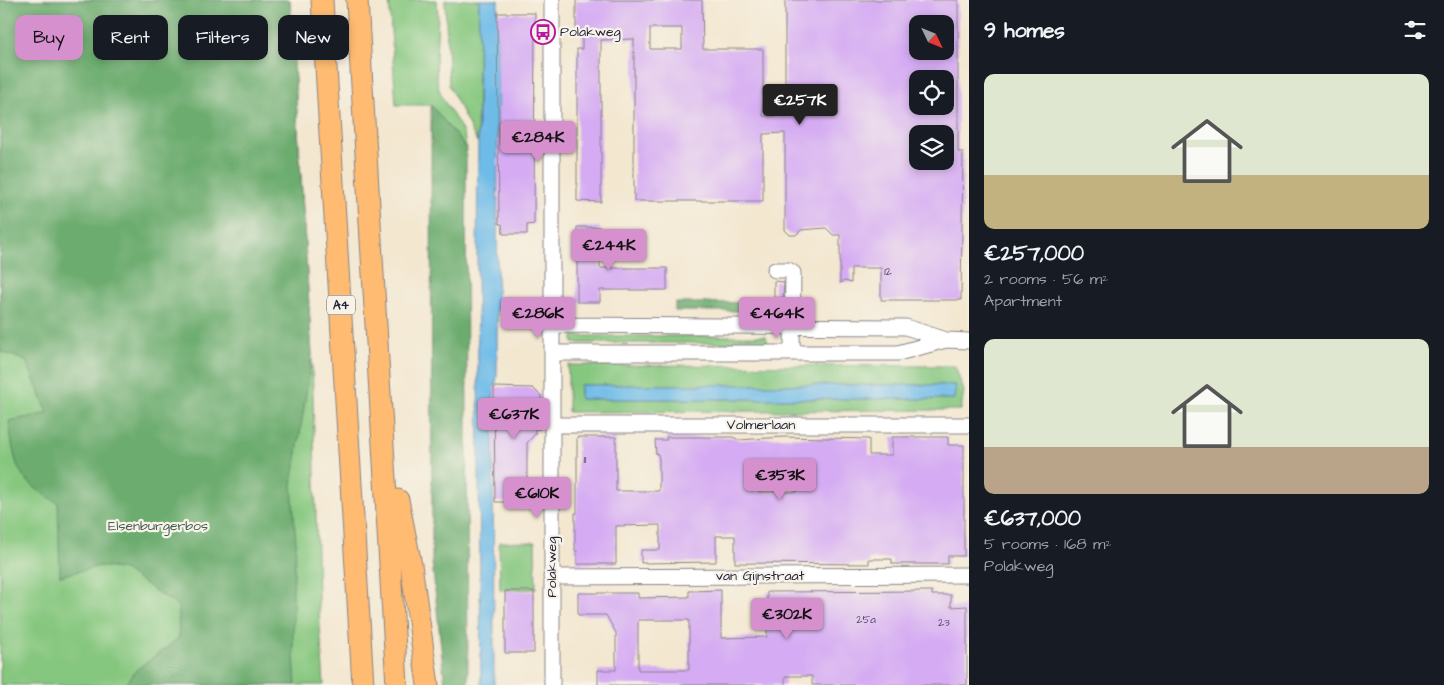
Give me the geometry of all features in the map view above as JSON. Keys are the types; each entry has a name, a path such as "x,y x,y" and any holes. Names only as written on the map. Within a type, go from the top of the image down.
{"highway":[{"name":"A4","path":"322,0 363,685"},
{"name":"A4","path":"357,0 397,685"},
{"name":"A4","path":"383,431 411,565 428,685"},
{"name":"A4","path":"352,685 359,610"}],"street":[{"name":"Polakweg","path":"552,0 552,685"},
{"path":"775,270 788,270 793,273 792,353"},
{"path":"553,325 906,327 946,340 969,341"},
{"path":"552,354 898,352 946,340"},
{"name":"Volmerlaan","path":"552,425 969,425"},
{"name":"van Gijnstraat","path":"551,577 969,575"}],"green space":[{"name":"Elsenburgerbos","path":"0,0 290,0 291,15 278,15 278,60 294,60 312,355 318,596 324,685 0,685"},
{"name":"Elsenburgerbos","path":"0,0 290,0 291,15 278,15 278,60 294,60 312,355 292,485 296,544 293,592 293,641 296,685 125,685 136,670 179,638 178,606 124,570 100,566 60,576 58,503 33,486 20,471 13,451 9,421 48,413 26,361 0,351"},
{"path":"389,0 437,0 436,65 438,85 444,101 462,132 466,148 431,105 396,105"},
{"path":"445,0 479,0 477,142 449,86"},
{"path":"431,105 466,148 468,685 445,685 432,562"},
{"path":"784,302 782,311 675,311 675,303"},
{"path":"573,336 766,336 768,343 573,343"},
{"path":"568,365 955,366 964,391 961,410 568,412","holes":["580,385 955,385 954,399 580,399"]},
{"path":"499,542 535,542 536,589 500,590"}],"water":[{"path":"479,0 498,0 497,377 493,397 494,685 481,685 477,268"},
{"path":"580,385 956,385 954,399 580,399"}],"building":[{"path":"576,0 702,0 703,49 763,49 763,116 785,116 785,0 958,0 958,152 963,152 961,300 881,300 881,268 851,268 851,283 845,281 840,283 840,235 833,235 826,228 801,230 796,235 790,235 785,230 785,133 763,134 763,201 634,201 634,39 601,40 601,202 577,201 577,49 582,49 582,30 576,29","holes":["650,28 682,28 682,49 650,49"]},
{"path":"497,13 535,13 534,224 527,225 527,234 503,234 502,224 499,224"},
{"path":"577,227 600,227 600,268 667,268 667,290 600,290 600,302 577,302"},
{"path":"774,281 784,282 783,298 774,298"},
{"path":"494,387 533,388 541,396 540,429 535,429 535,434 527,443 527,502 495,502"},
{"path":"577,437 616,437 616,491 659,491 659,459 658,454 656,454 655,440 667,440 666,437 733,437 739,440 784,437 869,439 869,455 892,455 892,437 948,437 948,445 964,445 964,556 948,556 948,564 892,564 892,559 869,559 869,564 735,563 735,536 716,536 716,562 641,563 641,550 660,550 660,525 616,526 616,564 577,564 575,513 577,513","holes":["758,465 797,465 797,492 758,492"]},
{"path":"721,590 721,638 767,637 767,592 932,591 932,595 951,595 951,607 967,606 967,685 812,685 812,676 785,676 785,685 598,685 598,670 616,670 616,633 606,615 578,615 578,593 638,593 638,598 689,597 689,591","holes":["638,620 689,620 689,670 638,670"]},
{"path":"505,591 534,591 534,653 505,653"}],"place":[{"name":"Polakweg","path":"543,32"}]}
